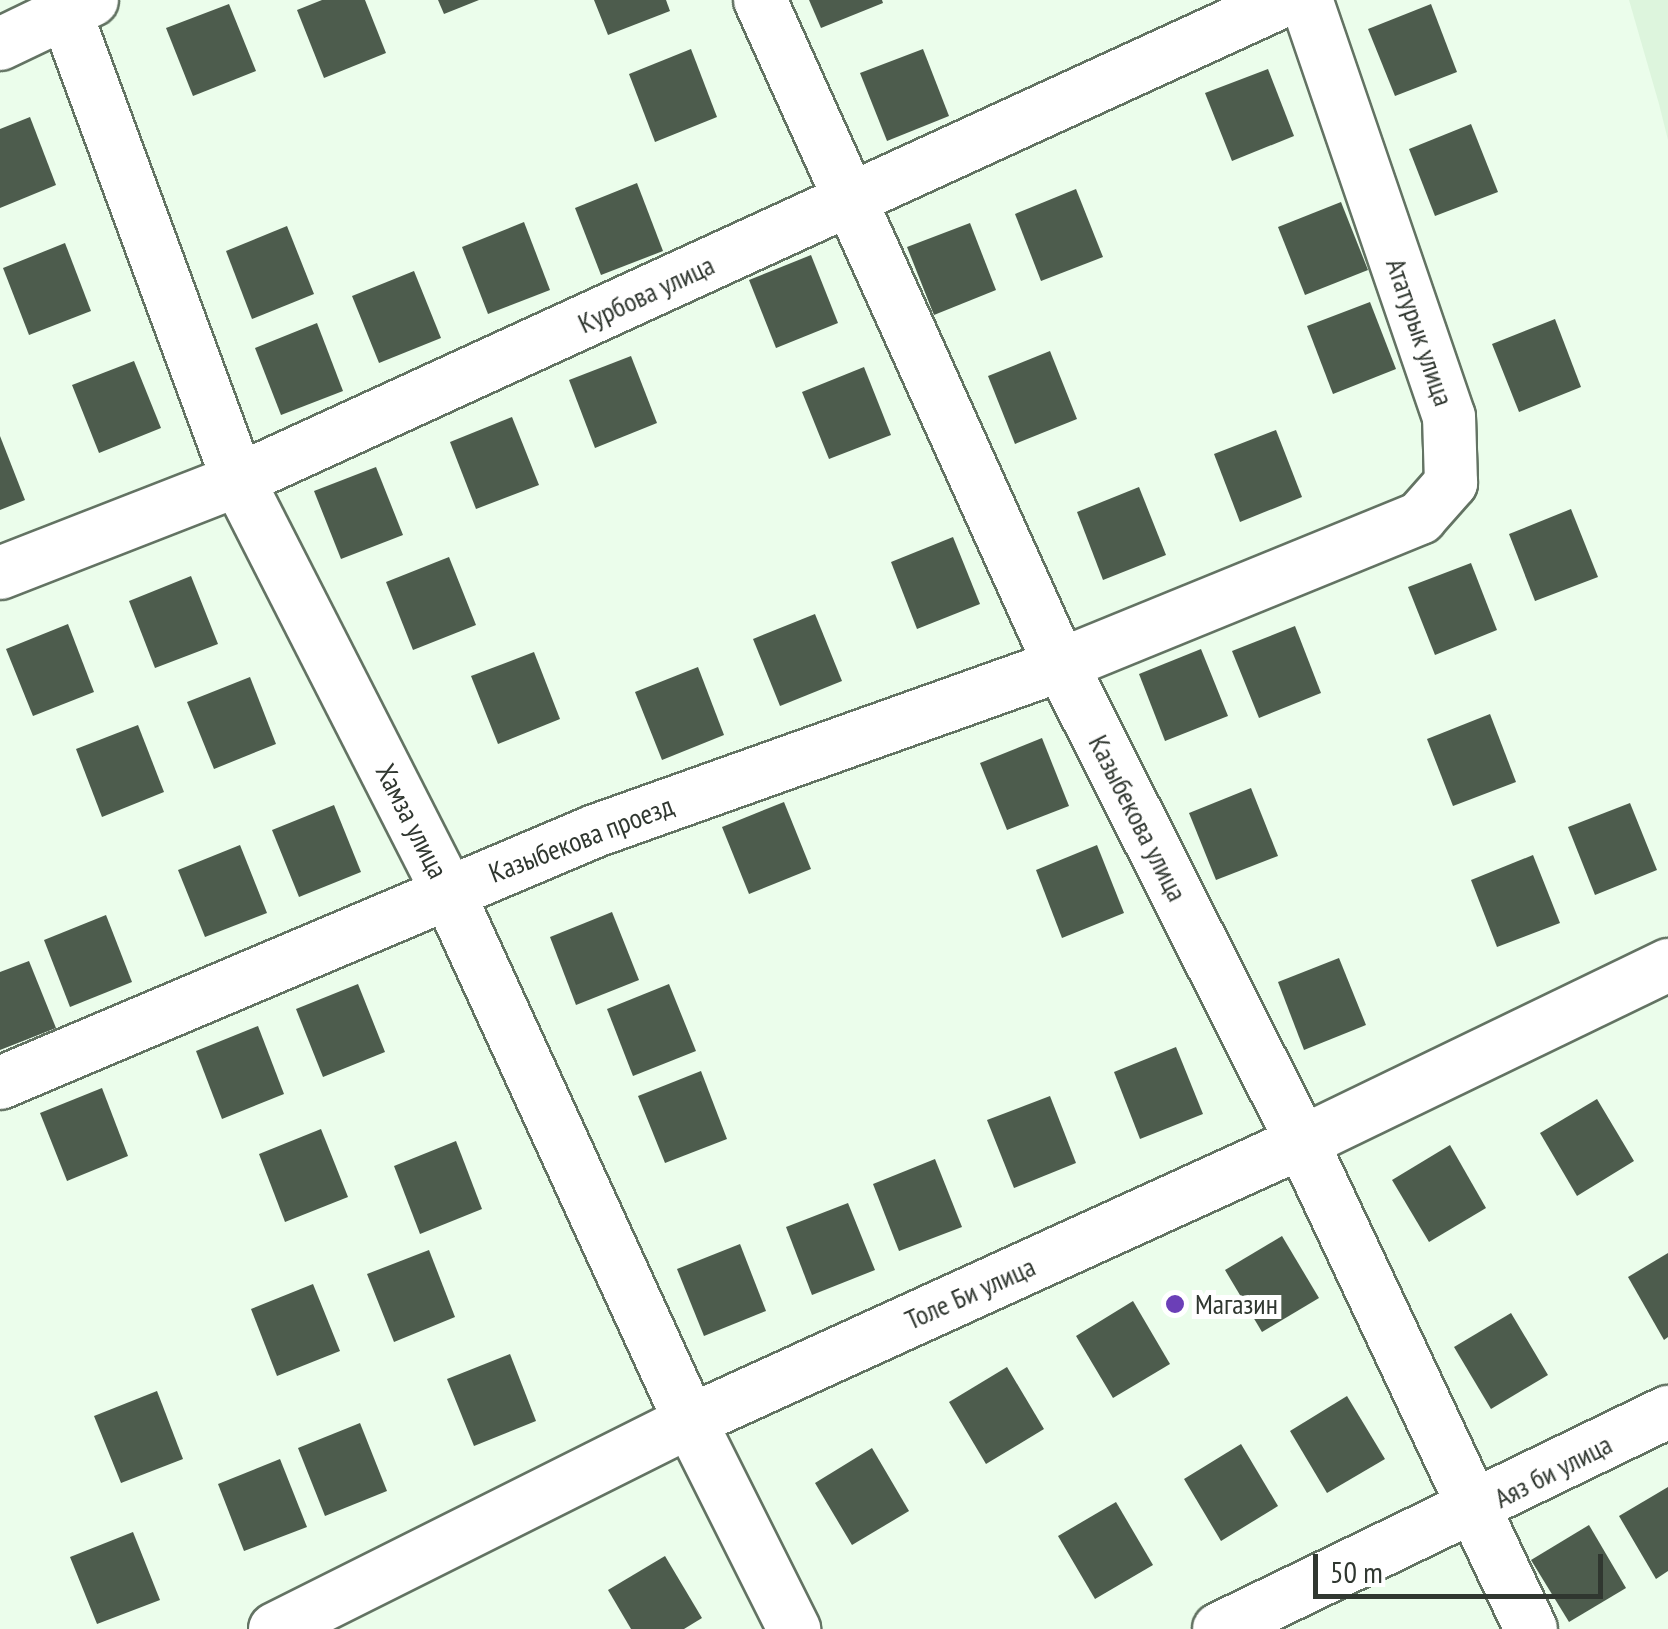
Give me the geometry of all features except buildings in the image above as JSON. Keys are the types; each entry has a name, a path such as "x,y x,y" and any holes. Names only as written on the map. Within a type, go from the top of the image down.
{"street":[{"name":"Казыбекова улица","path":"760,0 846,202 1060,664 1302,1142 1478,1509 1531,1629"},
{"name":"Курбова улица","path":"0,573 238,480 1285,0"},
{"name":"Ататурык улица","path":"1060,664 1420,518 1452,483 1449,416 1306,0"},
{"path":"0,44 73,4"},
{"name":"Хамза улица","path":"73,4 238,480 447,890 690,1421 794,1629"},
{"name":"Казыбекова проезд","path":"0,1083 447,890 1060,664"},
{"name":"Толе Би улица","path":"276,1629 690,1421 1302,1142 1668,965"},
{"name":"Аяз би улица","path":"1219,1629 1478,1509 1668,1412"}],"shaded area":[{"path":"1629,0 1668,0 1668,140 1659,104"}],"place":[{"name":"Магазин","path":"1175,1304"}]}
